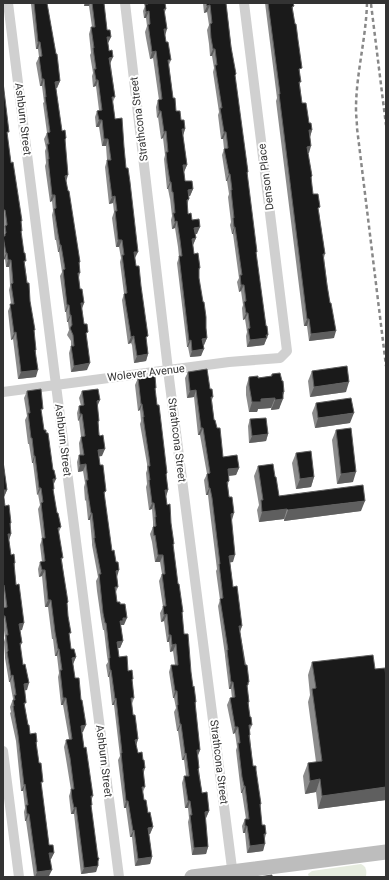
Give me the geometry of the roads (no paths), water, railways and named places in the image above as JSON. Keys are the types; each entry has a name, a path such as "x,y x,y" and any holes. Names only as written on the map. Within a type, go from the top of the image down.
{"street":[{"name":"Ashburn Street","path":"8,3 119,877"},
{"name":"Strathcona Street","path":"125,3 169,370 233,874"},
{"name":"Denson Place","path":"244,3 287,350"},
{"name":"Wolever Avenue","path":"3,392 229,362 280,358 287,350"},
{"path":"3,751 19,877"},
{"path":"192,877 233,874 386,852"}],"railway":[{"path":"367,3 356,96 356,114 386,366"},
{"path":"371,4 386,125"}]}
